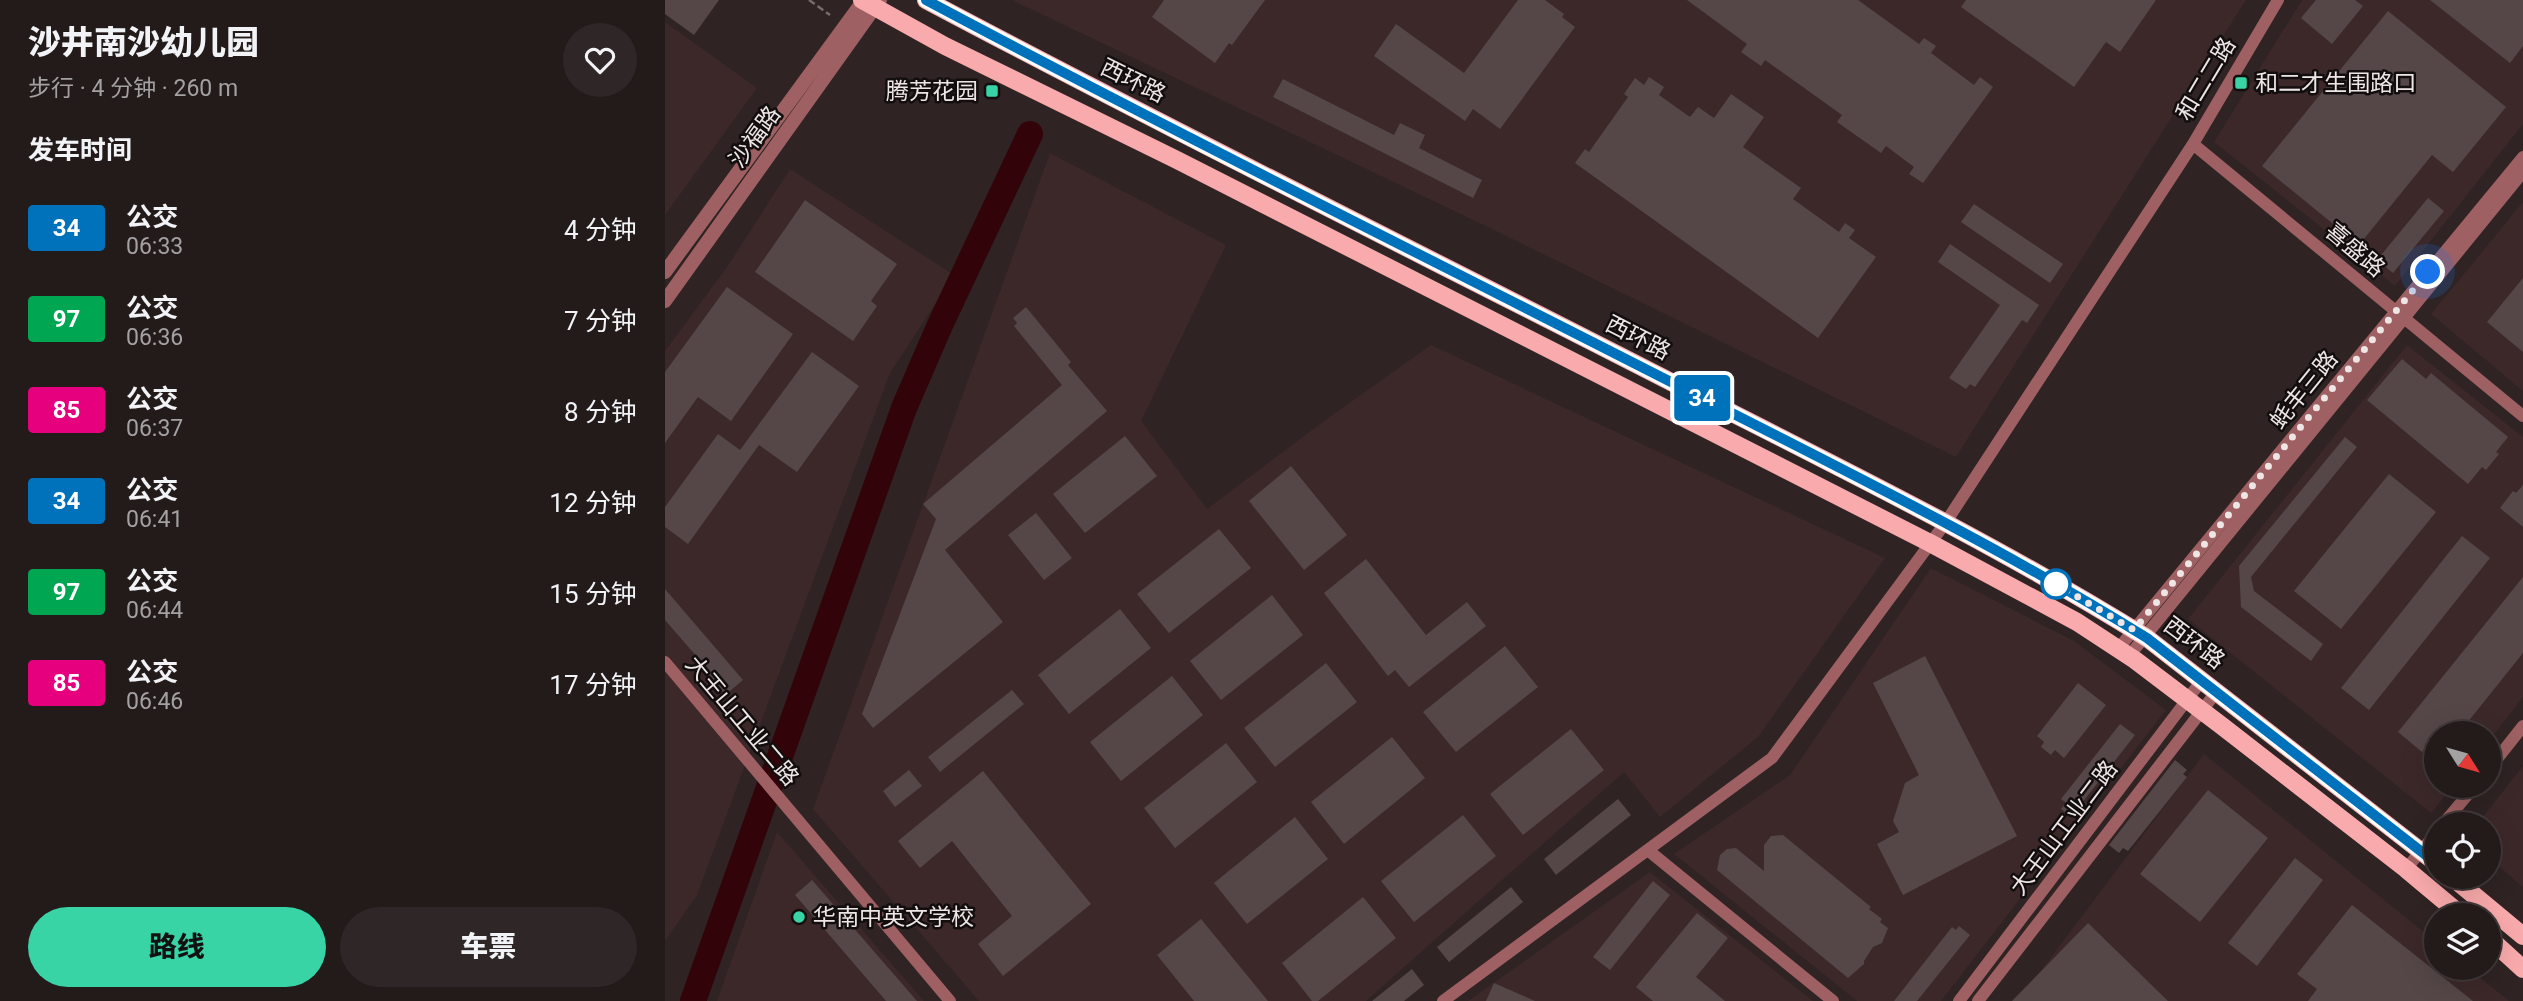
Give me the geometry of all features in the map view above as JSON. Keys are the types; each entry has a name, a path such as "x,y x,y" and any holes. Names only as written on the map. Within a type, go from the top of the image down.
{"main road":[{"name":"西环路","path":"926,0 1085,84 1946,522 2104,610 2140,633 2217,691 2424,853"},
{"path":"869,2 945,46 1177,160 1930,543 2077,622 2124,652 2188,699 2447,903"},
{"path":"2466,889 2523,936"},
{"path":"2501,949 2523,969"}],"street":[{"name":"和二二路","path":"1443,1001 1772,758 1946,522 2193,144 2278,0"},
{"name":"沙福路","path":"665,272 869,2"},
{"name":"沙福路","path":"665,300 869,2"},
{"name":"喜盛路","path":"2193,144 2523,416"},
{"name":"蚝丰三路","path":"2124,652 2400,314 2523,157"},
{"name":"蚝丰三路","path":"2400,314 2523,172"},
{"name":"大王山工业二路","path":"665,663 950,1001"},
{"name":"大王山工业二路","path":"1959,1001 2202,680"},
{"name":"大王山工业二路","path":"1978,1001 2217,691"},
{"path":"2501,754 2523,726"},
{"path":"2453,812 2465,798"},
{"path":"2406,869 2424,847"},
{"path":"1649,851 1833,1001"}],"path":[{"path":"809,0 830,15"}],"shaded area":[{"path":"1012,0 2246,0 1956,457 1492,229"},
{"path":"2302,0 2523,0 2523,124 2395,286 2214,142"},
{"path":"665,22 757,88 665,215"},
{"path":"1050,153 1226,245 1141,421 1207,509 1431,345 1885,558 1758,737 1660,817 1624,772 1366,1001 979,1001 813,809"},
{"path":"790,169 954,275 890,373 697,895 665,941 665,351 727,267"},
{"path":"2523,202 2523,391 2431,314"},
{"path":"2407,345 2523,437 2523,697 2501,725 2501,721 2424,721 2424,798 2443,798 2432,812 2188,619"},
{"path":"1931,568 2074,641 2166,710 1941,1001 1857,1001 1674,854 1790,775"},
{"path":"2204,754 2424,932 2424,980 2483,980 2509,1001 2018,1001"},
{"path":"2523,766 2523,887 2501,868 2501,812 2487,812 2498,798 2501,798 2501,794"},
{"name":"华南中英文学校","path":"777,832 924,1001 717,1001"},
{"path":"1650,872 1813,1001 1468,1001"}],"building":[{"path":"665,0 719,0 694,35 665,14"},
{"path":"1164,0 1265,0 1232,45 1229,43 1215,63 1152,17"},
{"path":"1518,0 1545,0 1564,14 1562,17 1575,27 1500,129 1473,109 1465,121 1374,56 1396,24 1464,73"},
{"path":"1687,0 1858,0 1919,44 1924,38 1936,46 1931,53 1974,85 1980,77 1993,87 1923,183 1909,174 1914,167 1886,146 1881,153 1837,122 1842,115 1765,60 1761,66 1741,52 1747,44"},
{"path":"1966,0 2156,0 2120,52 2106,42 2074,87 1961,7"},
{"path":"2316,0 2355,0 2363,6 2332,44 2301,18"},
{"path":"2430,0 2523,0 2523,46 2510,63"},
{"path":"2388,11 2506,107 2453,172 2432,155 2359,245 2262,166"},
{"path":"1649,77 1664,87 1659,95 1690,117 1698,107 1714,118 1731,94 1764,117 1743,147 1801,188 1793,199 1839,232 1845,223 1855,230 1849,238 1876,257 1818,338 1575,163 1585,149 1589,152 1628,97 1624,94 1635,78 1644,85"},
{"path":"1283,79 1394,135 1400,123 1425,135 1419,148 1482,180 1473,198 1273,97"},
{"path":"2428,198 2444,211 2393,273 2377,260"},
{"path":"805,200 897,264 871,301 877,306 853,341 755,272"},
{"path":"1974,204 2063,264 2050,283 1961,222"},
{"path":"1950,244 2039,305 2027,323 2022,320 1975,387 1970,384 1966,389 1949,378 2000,305 1938,262"},
{"path":"2523,278 2523,352 2487,322"},
{"path":"727,287 793,334 731,421 698,397 665,443 665,372"},
{"path":"1026,307 1071,362 1068,365 1107,411 945,550 1003,622 873,728 862,714 936,519 923,504 1062,385 1014,326 1017,323 1013,318"},
{"path":"812,352 859,386 797,472 759,445 688,544 665,527 665,507 718,434 740,450"},
{"path":"2402,359 2426,379 2431,373 2508,437 2486,470 2482,467 2468,484 2367,400"},
{"path":"1125,436 1157,476 1085,533 1053,494"},
{"path":"2345,437 2357,447 2251,577 2254,591 2323,644 2311,661 2241,607 2239,566"},
{"path":"1291,466 1347,535 1304,570 1249,501"},
{"path":"2389,474 2436,512 2341,629 2294,591"},
{"path":"2523,485 2523,527 2500,508 2513,491 2516,493"},
{"path":"1036,513 1072,558 1044,580 1008,535"},
{"path":"1219,529 1251,568 1169,633 1137,594"},
{"path":"2462,536 2490,558 2369,710 2341,688"},
{"path":"1366,559 1426,635 1467,602 1486,626 1409,687 1395,670 1388,676 1324,593"},
{"path":"2523,577 2523,653 2469,721 2424,721 2422,752 2398,732"},
{"path":"665,589 743,680 725,695 702,667 704,665 665,620"},
{"path":"1272,595 1303,635 1221,700 1190,661"},
{"path":"1120,609 1151,648 1069,714 1038,675"},
{"path":"1505,646 1538,687 1456,752 1423,712"},
{"path":"1925,656 2017,836 1903,895 1877,844 1899,832 1893,821 1905,783 1919,775 1873,683"},
{"path":"1326,663 1357,702 1275,767 1244,728"},
{"path":"1172,676 1203,715 1121,781 1090,742"},
{"path":"2078,683 2106,705 2064,758 2055,750 2051,755 2041,747 2044,742 2037,736"},
{"path":"1012,690 1024,704 940,772 928,757"},
{"path":"2120,724 2135,735 2071,817 2061,809 2066,803 2061,799"},
{"path":"1571,729 1604,770 1523,835 1490,794"},
{"path":"1392,737 1425,778 1344,844 1311,802"},
{"path":"1226,743 1257,782 1175,848 1144,808"},
{"path":"2175,760 2187,770 2183,774 2187,777 2128,851 2123,848 2119,853 2109,845"},
{"path":"909,770 922,786 895,807 883,791"},
{"path":"983,771 1091,904 1003,976 978,944 1012,916 952,841 920,868 898,841"},
{"path":"2208,790 2268,838 2200,922 2140,874"},
{"path":"1618,799 1631,815 1556,875 1544,859"},
{"path":"1463,815 1496,856 1414,922 1381,881"},
{"path":"1295,817 1328,859 1247,924 1214,883"},
{"path":"1783,835 1871,907 1869,909 1882,919 1880,922 1888,928 1882,943 1873,947 1864,964 1848,978 1717,870 1720,855 1727,849 1736,848 1764,871 1764,845 1771,836"},
{"path":"2295,858 2323,880 2257,966 2228,943"},
{"path":"812,880 917,1001 886,1001 795,895"},
{"path":"1653,881 1670,895 1610,970 1593,957"},
{"path":"1511,887 1523,902 1449,962 1437,947"},
{"path":"1363,897 1396,938 1318,1001 1312,1001 1282,963"},
{"path":"2352,905 2424,962 2424,980 2447,980 2473,1001 2308,1001 2317,989 2297,974"},
{"path":"1697,913 1728,938 1696,977 1725,1001 1653,1001 1636,987"},
{"path":"1201,919 1268,1001 1194,1001 1157,955"},
{"path":"2088,923 2168,1001 2012,1001"},
{"path":"1959,926 1970,935 1917,1001 1894,1001 1952,927 1956,930"},
{"path":"1412,969 1424,985 1404,1001 1372,1001"},
{"path":"1494,983 1535,1001 1486,1001"}],"waterway":[{"path":"693,1001 904,408 1030,134"}],"bus line":[{"name":"34","path":"926,0 1085,84 1946,522 2104,610 2147,638 2424,854"}],"place":[{"name":"和二才生围路口","path":"2241,83"},
{"name":"腾芳花园","path":"992,91"},
{"name":"华南中英文学校","path":"799,917"}],"route":[{"path":"2056,584 2134,630 2428,272"}]}
